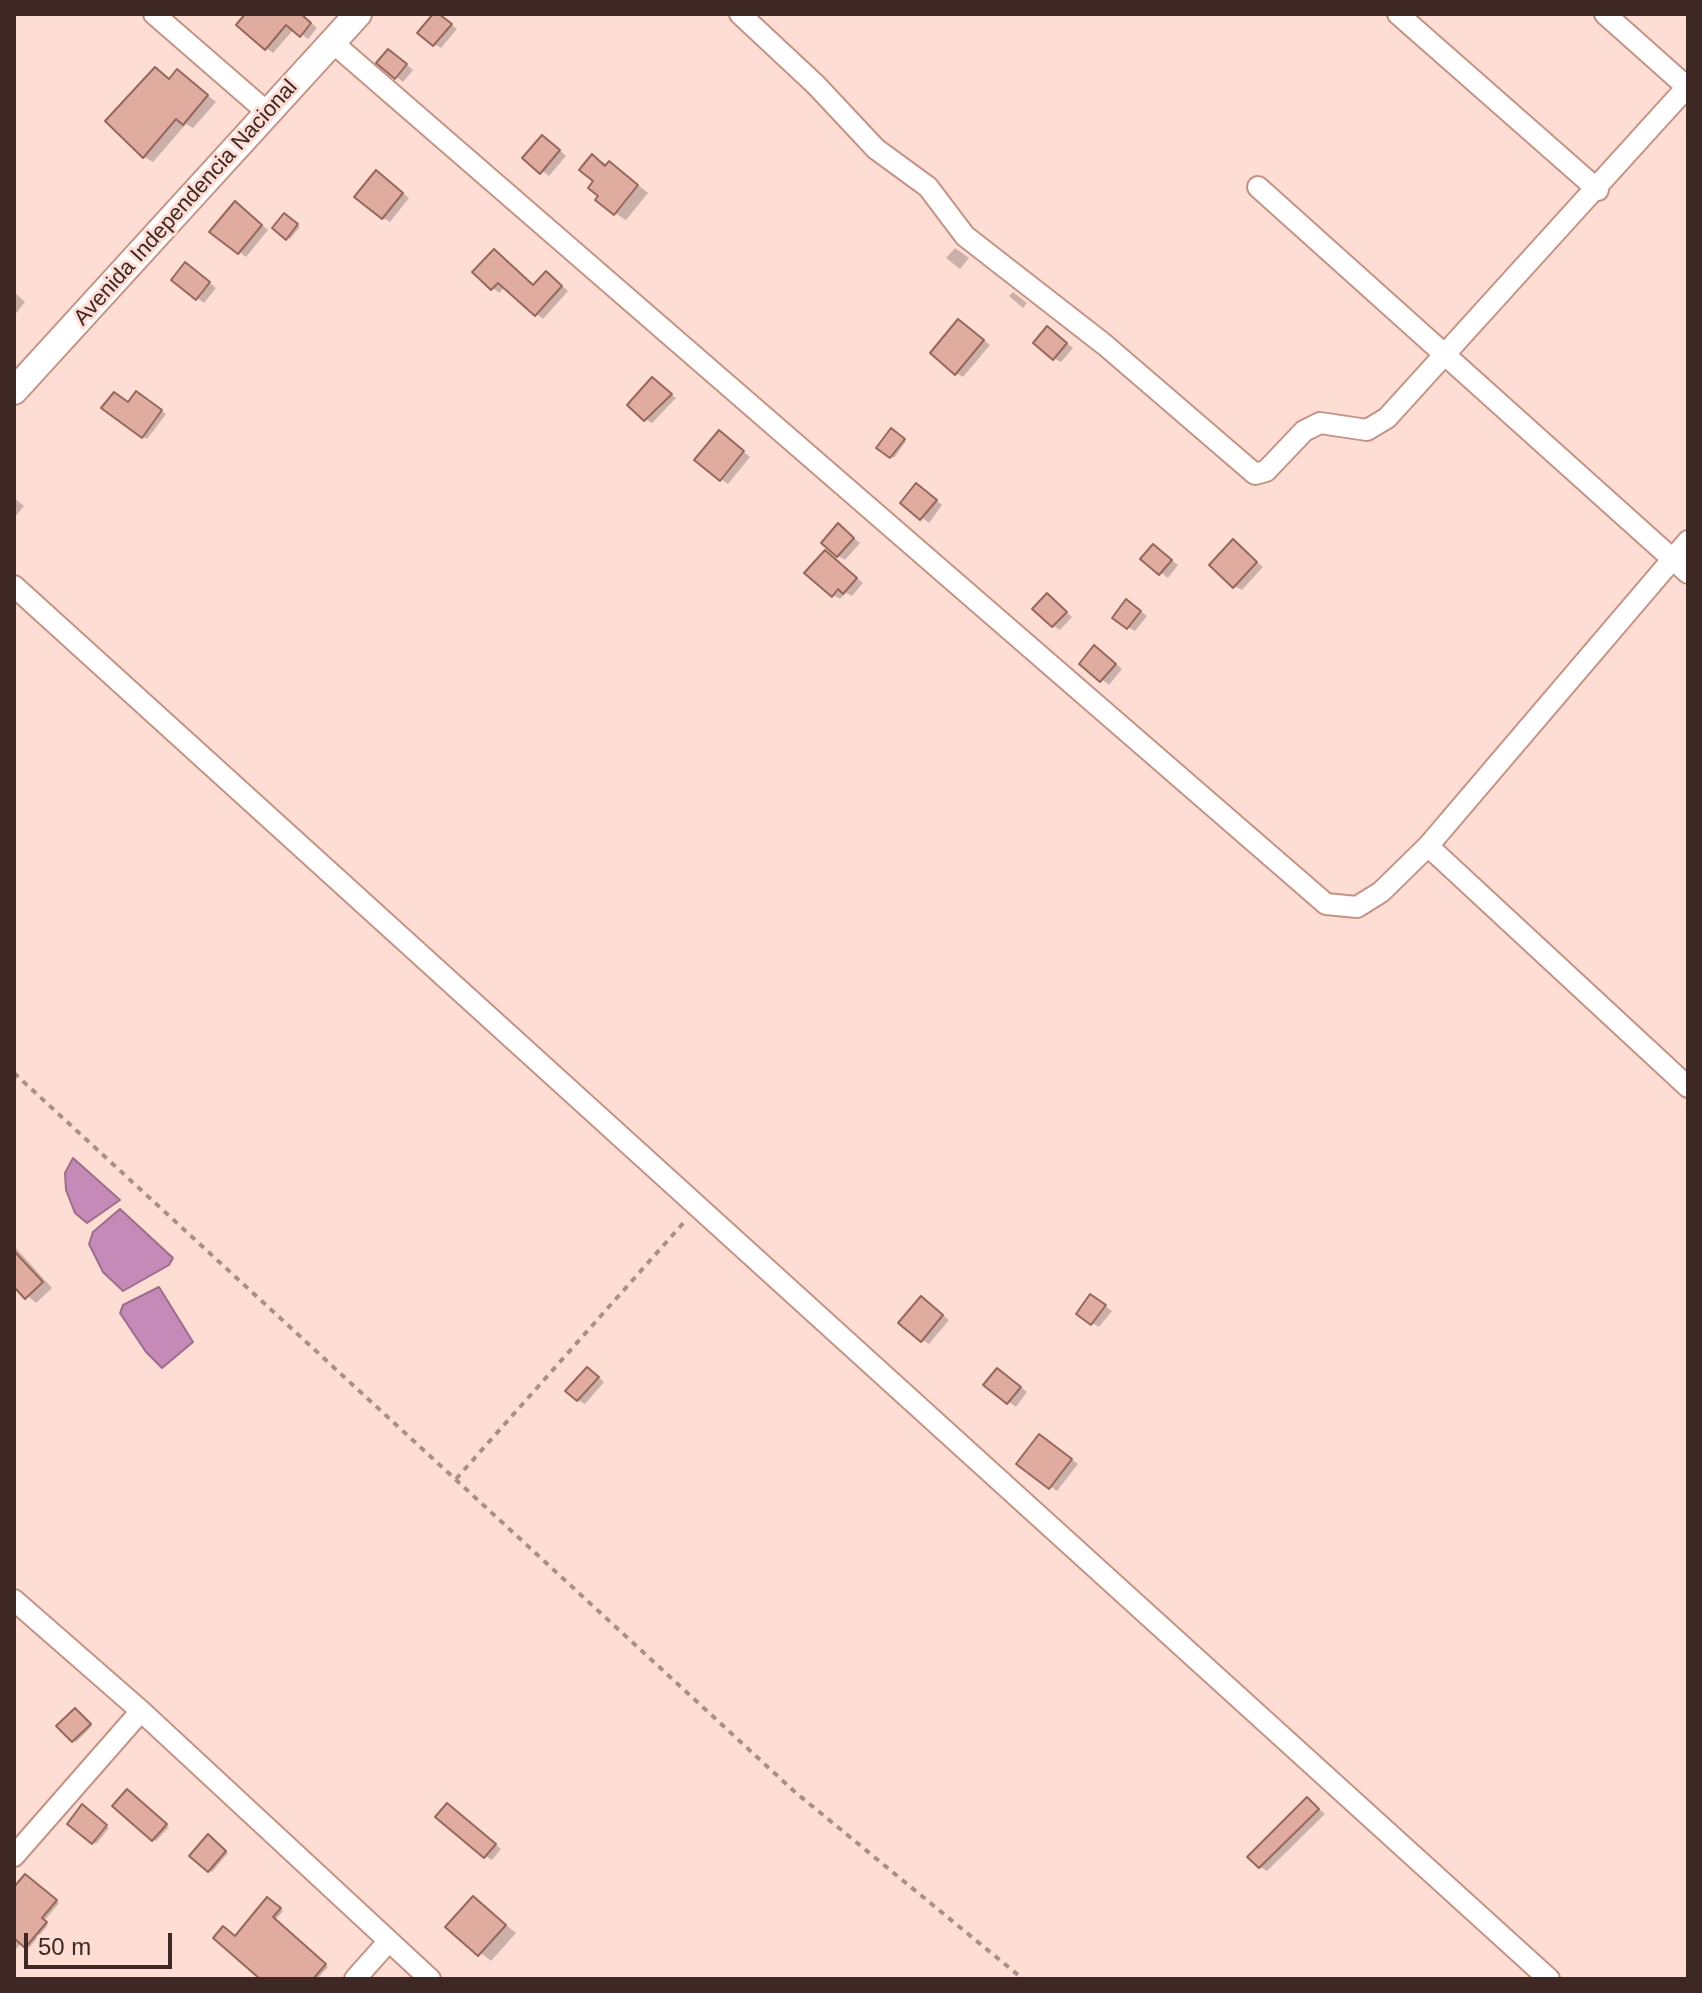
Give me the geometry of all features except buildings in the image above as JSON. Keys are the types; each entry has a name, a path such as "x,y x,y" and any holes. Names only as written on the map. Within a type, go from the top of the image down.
{"main road":[{"name":"Avenida Independencia Nacional","path":"14,391 358,14"}],"street":[{"path":"154,14 268,113"},
{"path":"740,14 816,85 876,149 928,187 965,236 1105,345 1255,474 1266,471 1304,431 1320,423 1367,430 1387,418 1598,190 1688,87 1605,14"},
{"path":"1398,14 1598,190"},
{"path":"332,42 1326,904 1357,907 1381,892 1428,846 1680,566 1688,541"},
{"path":"1258,187 1680,566"},
{"path":"14,586 1549,1979"},
{"path":"1428,846 1688,1087"},
{"path":"14,1600 141,1711 430,1979"},
{"path":"14,1856 141,1711"},
{"path":"355,1979 388,1942"}],"path":[{"path":"14,1073 795,1792 1023,1979"},
{"path":"456,1479 699,1206"}],"shaded area":[{"path":"73,1158 120,1200 87,1223 75,1213 66,1190 65,1173"},
{"path":"120,1209 173,1258 169,1265 123,1291 103,1272 89,1244 93,1232"},
{"path":"159,1287 193,1342 162,1368 146,1352 120,1313 123,1305"}]}
